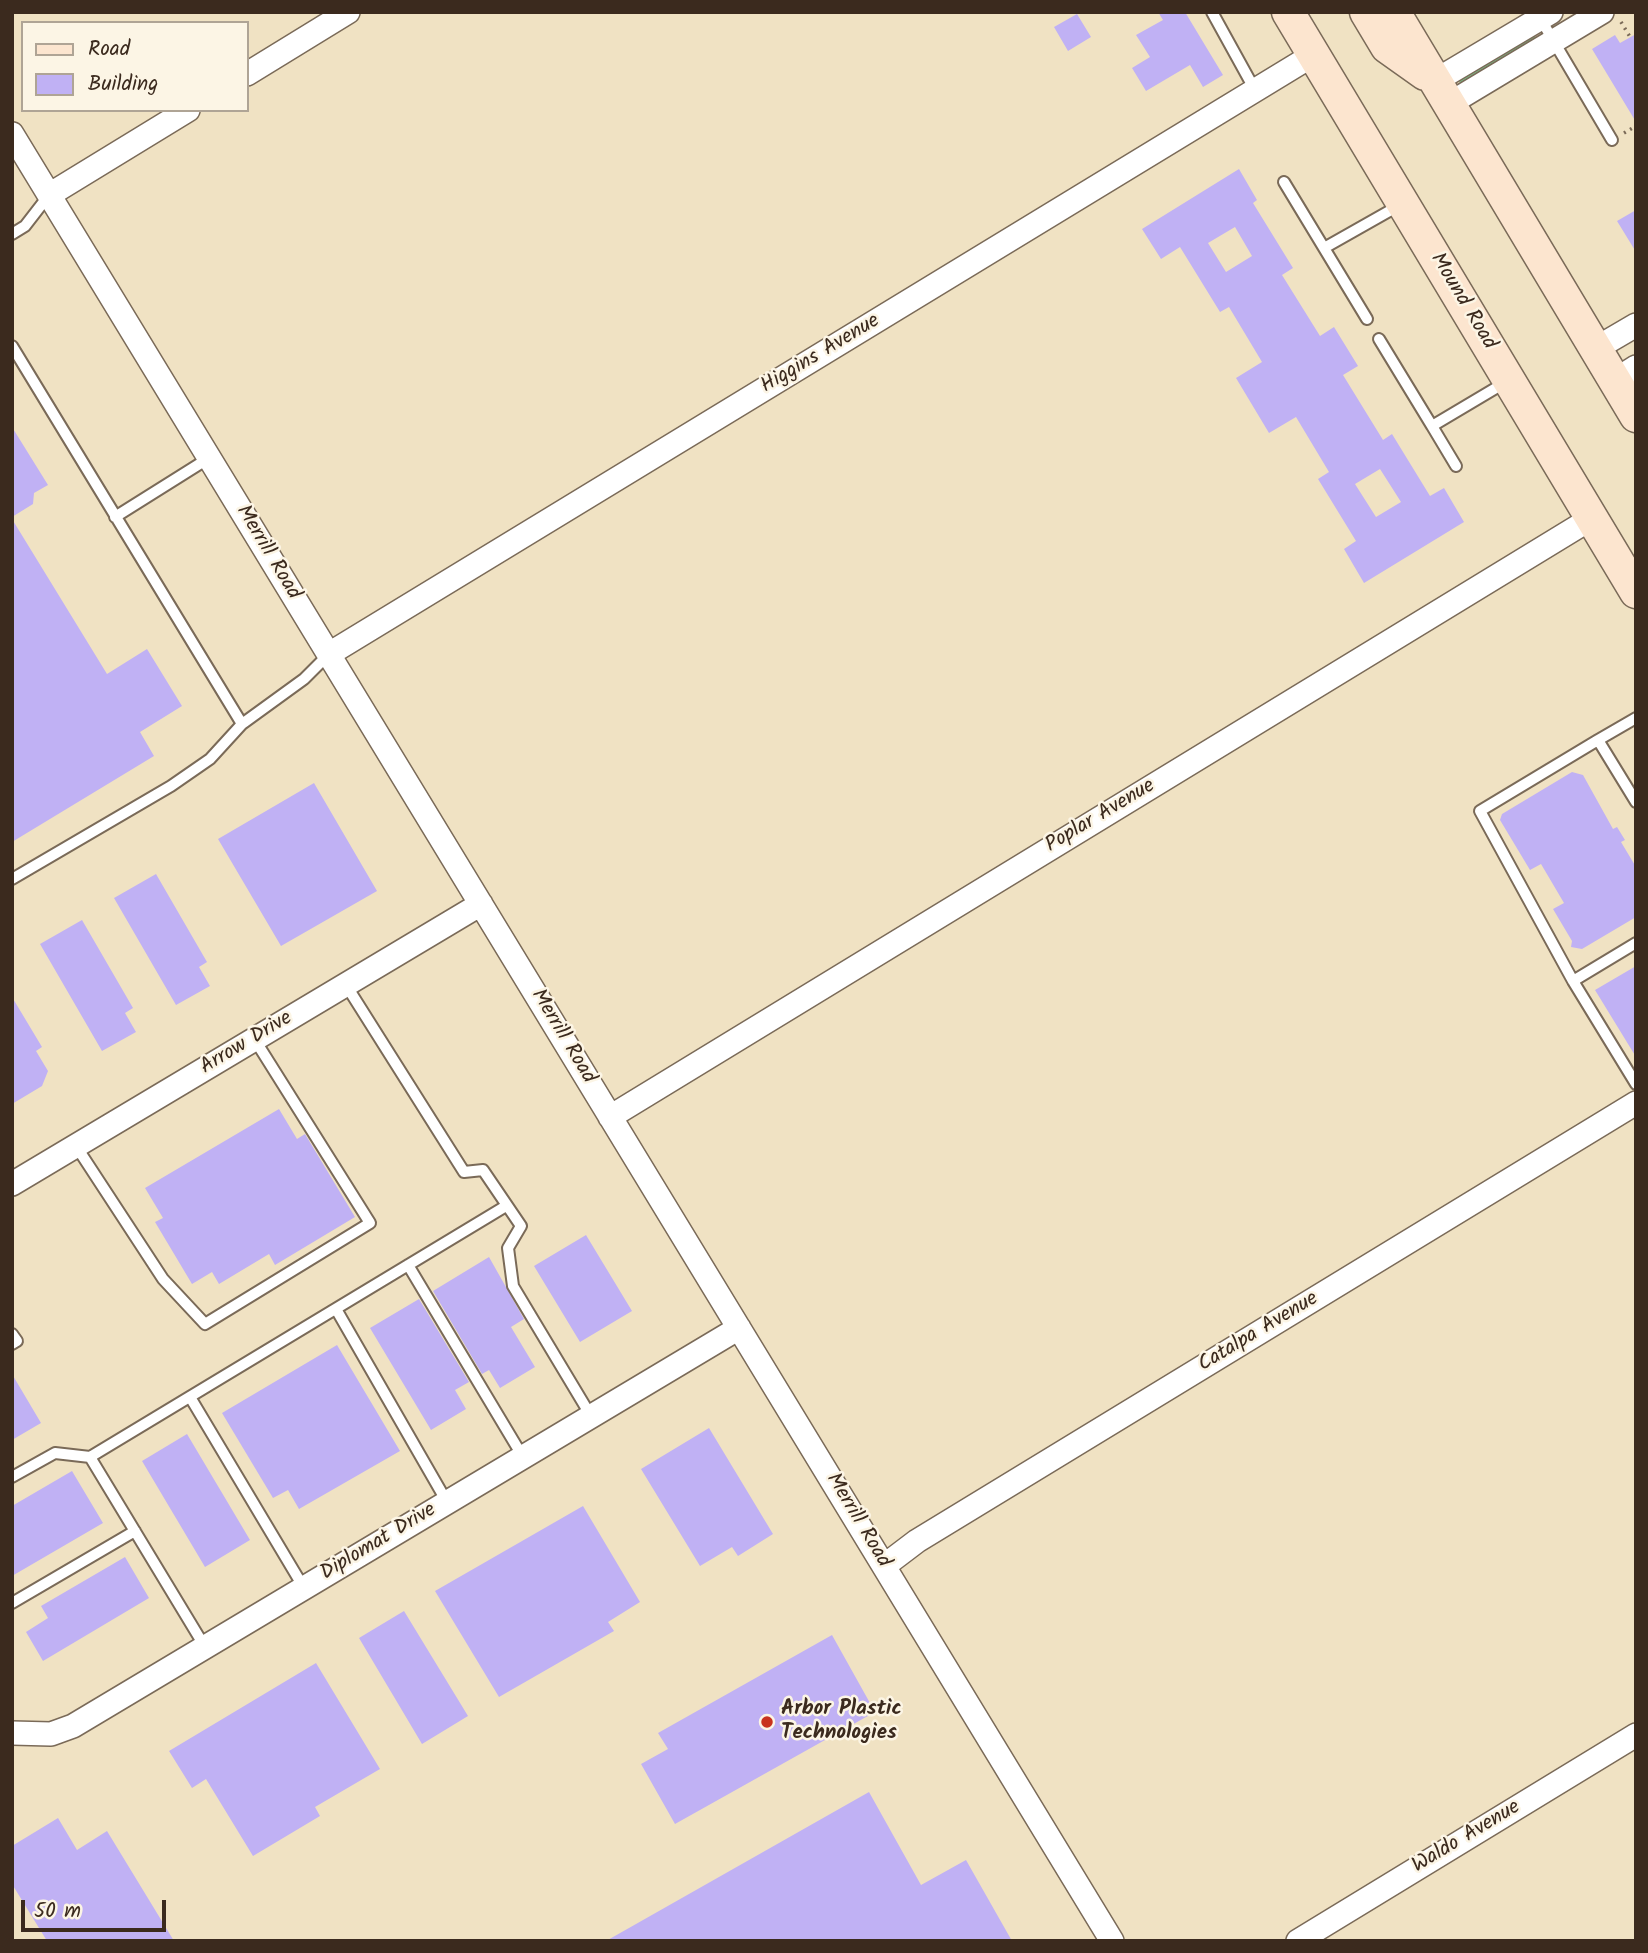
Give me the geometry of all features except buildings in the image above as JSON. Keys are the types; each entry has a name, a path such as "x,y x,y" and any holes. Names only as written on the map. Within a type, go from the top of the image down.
{"main road":[{"name":"Mound Road","path":"1287,12 1636,592"},
{"path":"1366,12 1387,47 1442,92"},
{"path":"1394,12 1595,349 1625,374 1636,415"}],"street":[{"path":"248,73 348,12"},
{"path":"1442,92 1545,15"},
{"path":"1442,92 1612,17"},
{"name":"Higgins Avenue","path":"329,654 1313,55"},
{"path":"49,195 185,112"},
{"name":"Merrill Road","path":"12,134 1112,1941"},
{"path":"1595,349 1636,325"},
{"name":"Poplar Avenue","path":"610,1117 1592,518"},
{"name":"Arrow Drive","path":"12,1184 481,905"},
{"name":"Catalpa Avenue","path":"884,1566 928,1534 1636,1103"},
{"name":"Diplomat Drive","path":"12,1733 51,1734 73,1726 739,1328"},
{"name":"Waldo Avenue","path":"1297,1941 1636,1735"}],"lane":[{"path":"1212,12 1255,90"},
{"path":"1545,15 1554,41 1616,138"},
{"path":"1284,183 1367,318"},
{"path":"12,234 25,226 49,195"},
{"path":"1324,248 1402,203"},
{"path":"1379,339 1456,466"},
{"path":"12,346 242,724"},
{"path":"1432,426 1509,380"},
{"path":"115,517 209,458"},
{"path":"12,879 171,786 210,759 242,724 304,679 329,654"},
{"path":"1636,718 1480,811 1573,981 1636,1084"},
{"path":"1598,740 1636,802"},
{"path":"1573,981 1636,943"},
{"path":"346,985 464,1172 483,1170 521,1226 508,1248 513,1286 591,1416"},
{"path":"76,1146 163,1279 205,1324 370,1223 255,1040"},
{"path":"12,1477 55,1453 90,1457 506,1206"},
{"path":"408,1265 523,1457"},
{"path":"336,1309 447,1502"},
{"path":"12,1334 17,1341 12,1344"},
{"path":"190,1397 304,1588"},
{"path":"90,1457 205,1647"},
{"path":"12,1603 135,1531"}],"path":[{"path":"1612,17 1630,37"},
{"path":"1616,138 1636,126"}],"green space":[{"path":"1534,34 1537,40 1462,85 1460,83 1458,79"}],"place":[{"name":"Arbor Plastic Technologies","path":"767,1722"}]}
